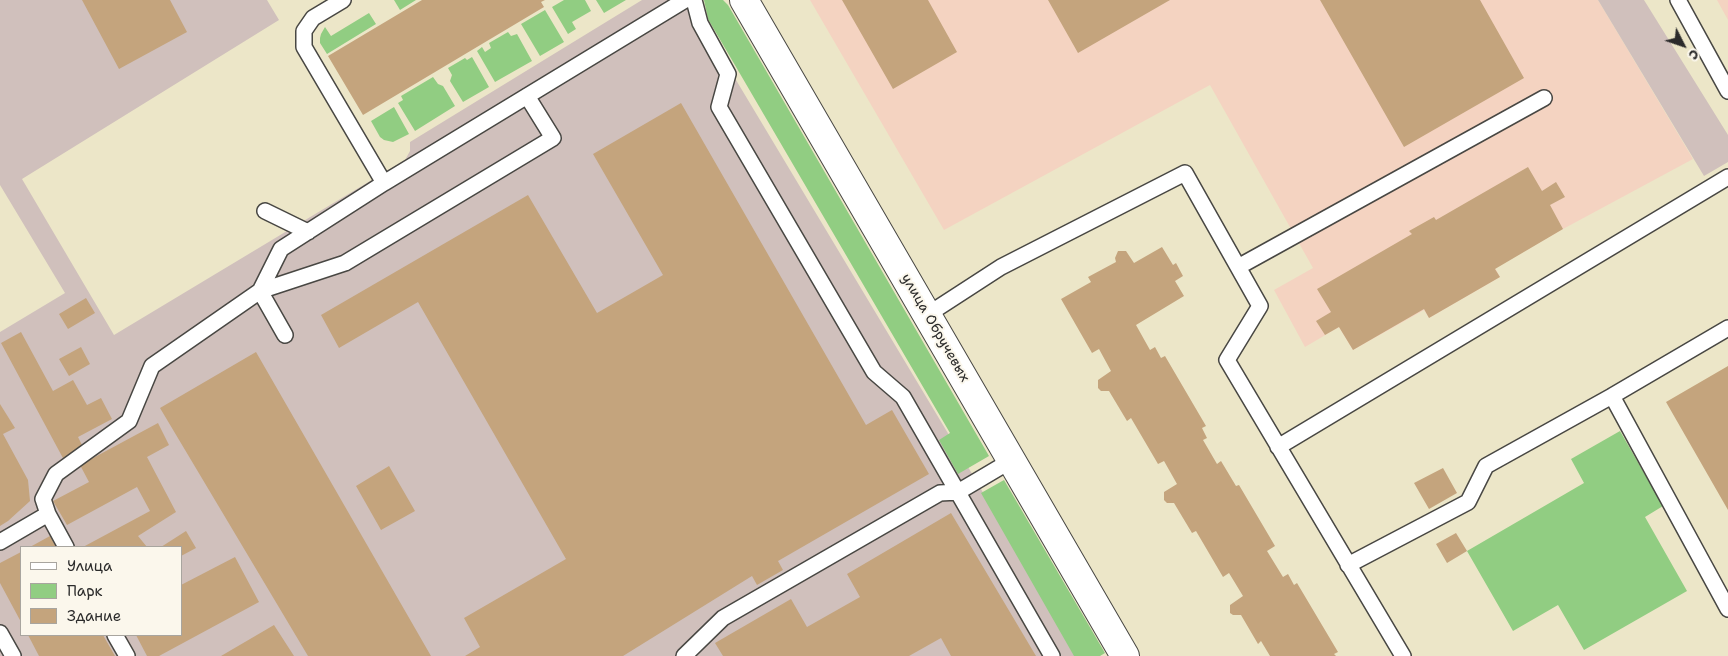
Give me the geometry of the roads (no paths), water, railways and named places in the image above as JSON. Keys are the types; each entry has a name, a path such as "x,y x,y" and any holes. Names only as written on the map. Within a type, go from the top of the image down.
{"street":[{"name":"улица Обручевых","path":"744,0 1125,656"}],"lane":[{"path":"343,0 313,18 304,31 304,46 384,183"},
{"path":"260,291 281,249 384,183 685,0"},
{"path":"694,0 700,23 728,74 719,106 874,372 903,397 1052,656"},
{"path":"1678,0 1728,91"},
{"path":"65,546 48,514 43,499 56,474 129,421 152,366 260,291 345,263 553,138 527,96"},
{"path":"1238,268 1544,98"},
{"path":"927,315 1001,267 1185,173 1260,306 1227,360 1402,656"},
{"path":"1278,447 1728,177"},
{"path":"265,211 308,232"},
{"path":"260,291 285,335"},
{"path":"1348,564 1468,502 1486,466 1612,396 1728,328"},
{"path":"1612,396 1728,609"},
{"path":"684,656 723,618 940,493 958,492 1012,460"},
{"path":"0,542 48,514"},
{"path":"0,633 13,656"},
{"path":"116,636 127,656"}]}
